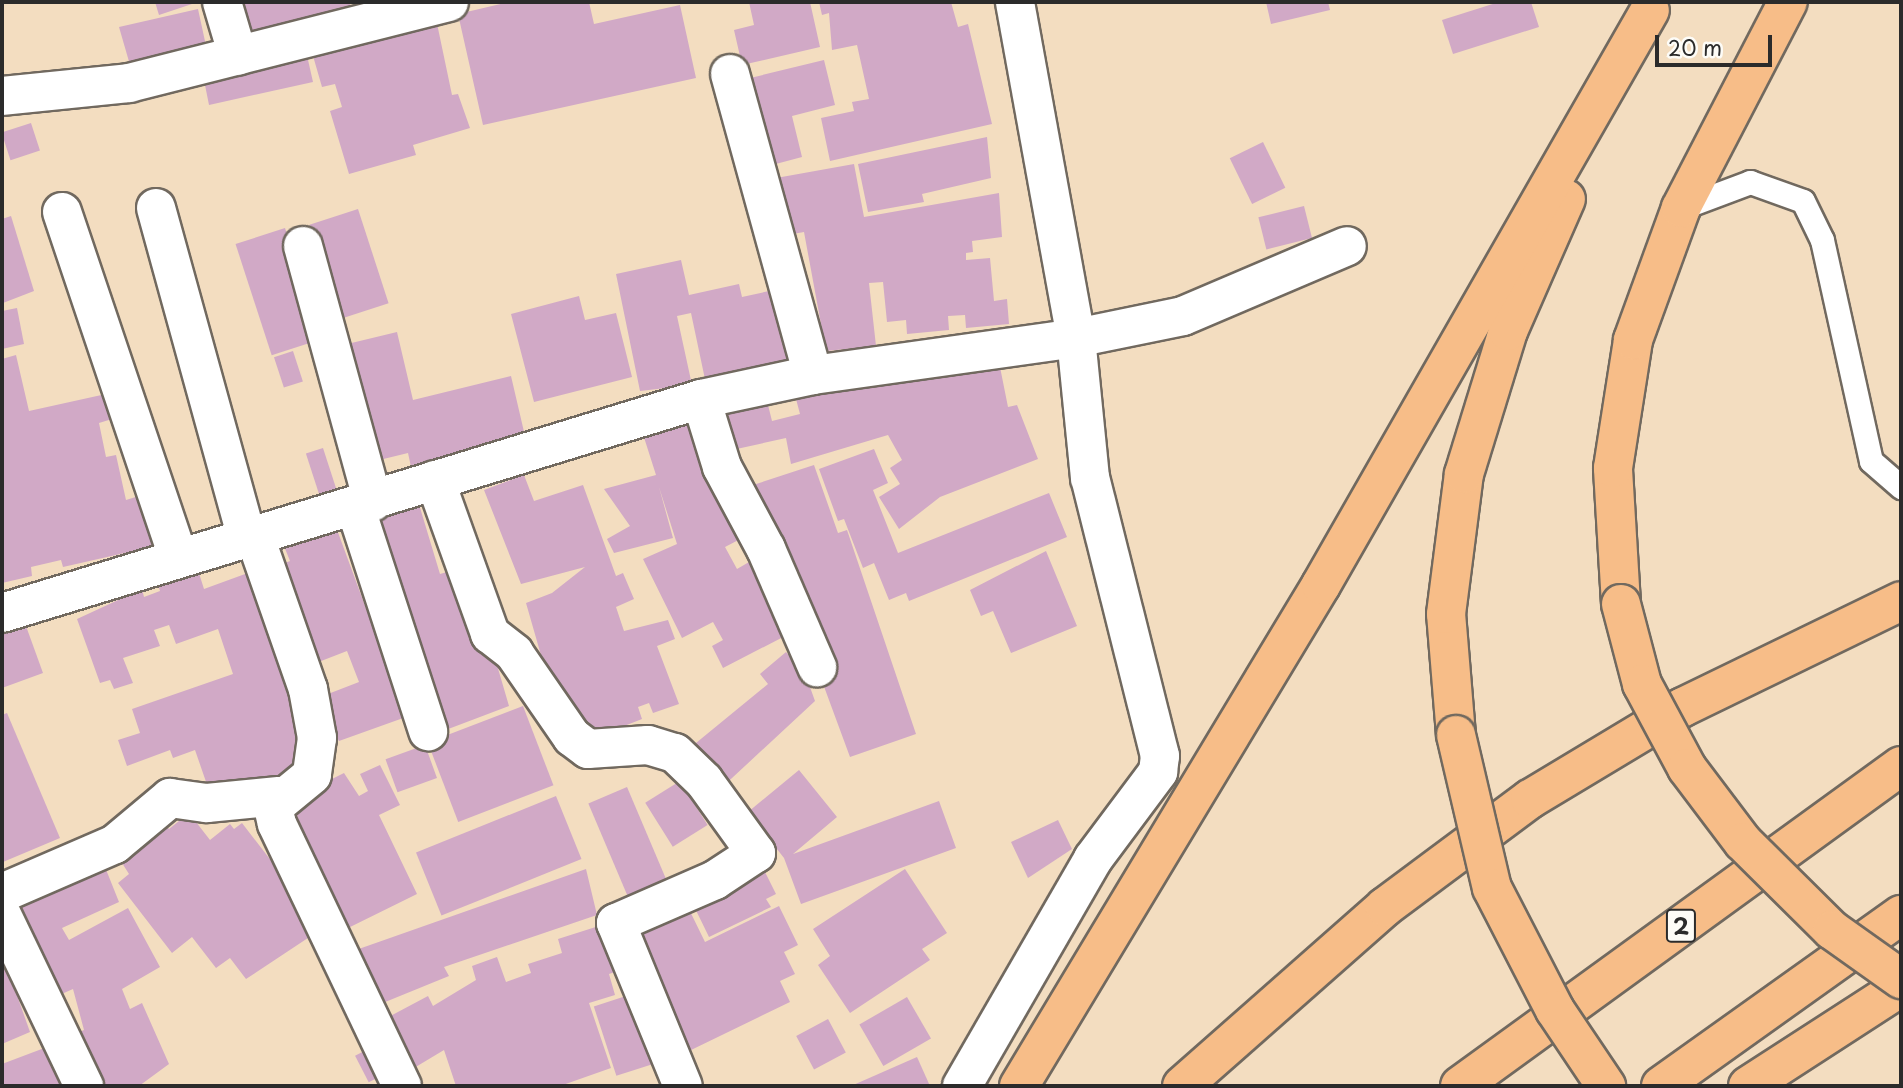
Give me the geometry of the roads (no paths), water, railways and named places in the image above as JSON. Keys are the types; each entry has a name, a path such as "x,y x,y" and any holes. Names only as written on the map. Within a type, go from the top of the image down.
{"highway":[{"path":"1788,2 1681,208 1633,340 1615,455 1620,604 1642,684 1687,768 1744,842 1832,930 1901,979"},
{"path":"1019,1086 1104,954 1321,585 1651,6"},
{"path":"1606,1086 1555,1010 1492,888 1456,735 1446,614 1464,474 1508,331 1651,6"},
{"path":"1182,1086 1385,907 1598,755 1755,669 1901,601"},
{"name":"2","path":"1460,1086 1901,766"},
{"path":"1661,1086 1901,915"},
{"path":"1748,1086 1901,987"}],"street":[{"path":"222,2 238,56"},
{"path":"962,1086 1093,859 1158,772 1156,727 1090,478 1076,338 1015,2"},
{"path":"2,96 129,83 431,4"},
{"path":"730,75 813,374"},
{"path":"2,893 115,844 170,798 207,803 279,796 312,775 317,738 308,689 251,538 156,208"},
{"path":"62,212 178,557"},
{"path":"303,246 364,504 428,731"},
{"path":"2,613 178,557 251,538 701,400 813,374 1076,338 1184,316 1348,246"},
{"path":"701,400 722,467 766,549 817,667"},
{"path":"435,480 491,634 514,653 572,737 588,749 648,745 674,753 705,781 756,853 715,880 616,923 683,1086"},
{"path":"279,796 273,807 277,824 390,1083"},
{"path":"2,915 84,1086"}],"lane":[{"path":"1681,208 1751,181 1803,201 1822,240 1871,461 1901,486"}]}
